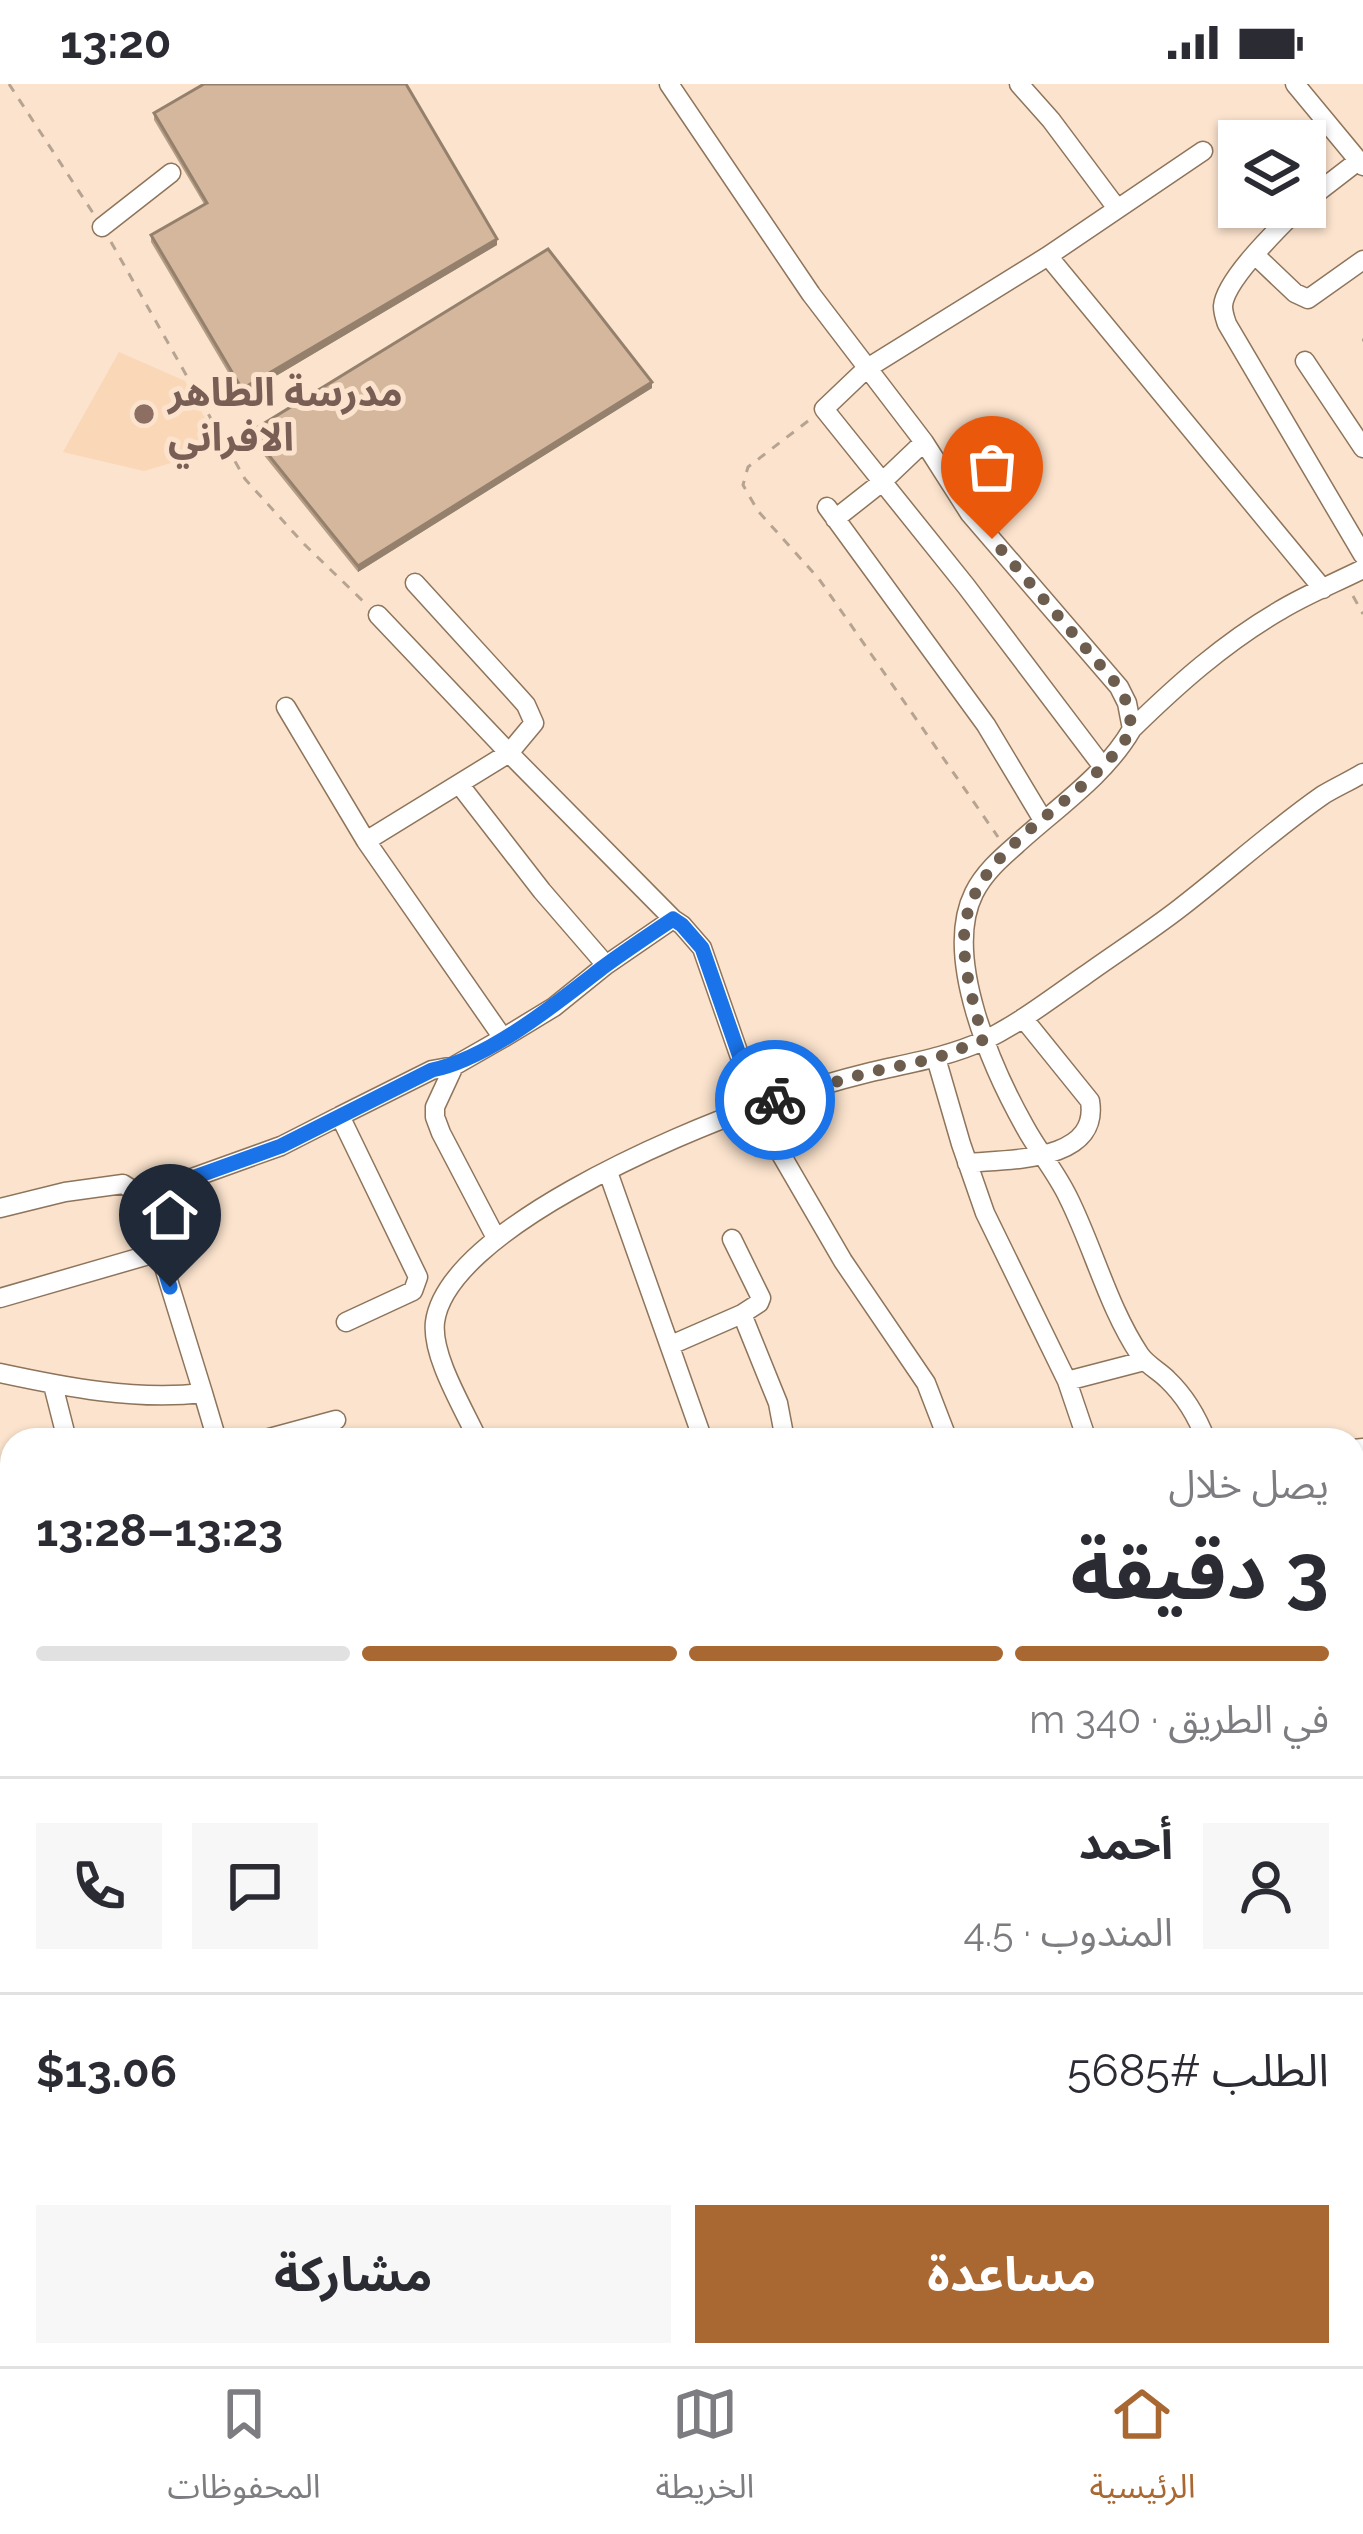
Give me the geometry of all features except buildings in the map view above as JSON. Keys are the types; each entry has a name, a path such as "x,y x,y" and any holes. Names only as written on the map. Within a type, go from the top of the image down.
{"street":[{"path":"669,84 811,294 924,442 970,514 1119,687 1132,729"},
{"path":"1019,84 1052,120 1116,207"},
{"path":"1294,84 1361,164 1326,189"},
{"path":"1103,767 824,409 866,369 1048,256 1203,151"},
{"path":"102,227 171,173"},
{"path":"1280,228 1255,254 1223,300 1223,311 1363,555"},
{"path":"1255,254 1295,293 1308,299 1363,260"},
{"path":"1048,256 1323,589"},
{"path":"1305,361 1363,448"},
{"path":"924,442 882,482 831,513 986,725 1043,820"},
{"path":"1201,1428 1191,1405 1144,1361 1122,1325 1054,1170 1000,1081 983,1040 966,971 968,908 986,874 1103,767 1132,729 1179,683 1278,611 1363,569"},
{"path":"366,841 509,753 534,723 529,710 415,583"},
{"path":"378,615 702,948 771,1137 844,1261 926,1383 943,1428"},
{"path":"286,707 366,841 503,1038"},
{"path":"473,1428 437,1346 435,1325 450,1285 465,1266 519,1221 608,1172 757,1106 866,1073 936,1058 983,1040 1023,1018 1176,911 1326,793 1363,773"},
{"path":"459,784 606,965"},
{"path":"142,1196 281,1146 432,1070 454,1066 554,1007 673,919"},
{"path":"967,1162 1043,1156 1076,1142 1088,1126 1090,1101 1023,1018"},
{"path":"936,1058 985,1213 1067,1381 1083,1428"},
{"path":"454,1066 435,1117 496,1238"},
{"path":"340,1116 418,1277 413,1292 346,1322"},
{"path":"608,1172 700,1428"},
{"path":"0,1208 123,1184 142,1196 213,1428"},
{"path":"671,1345 742,1314 761,1298 732,1238"},
{"path":"0,1298 159,1252"},
{"path":"742,1314 778,1403 783,1428"},
{"path":"1067,1381 1144,1361"},
{"path":"0,1372 53,1384 176,1396 203,1393"},
{"path":"53,1384 65,1428"},
{"path":"306,1428 336,1420"}],"path":[{"path":"9,84 102,227 245,479 378,615"},
{"path":"824,409 748,467 743,485 758,512 819,580 1008,852"},
{"path":"1344,578 1363,614"}],"shaded area":[{"name":"مدرسة الطاهر الافراني","path":"119,352 185,381 221,448 144,471 63,452"}],"way so far":[{"path":"775,1100 936,1058 983,1040 964,947 974,892 1008,852 1103,767 1132,729 1119,687 992,539"}],"place":[{"name":"مدرسة الطاهر الافراني","path":"144,414"}],"route":[{"path":"170,1287 142,1196 281,1146 432,1070 454,1066 554,1007 673,919 702,948 757,1106 775,1100"}]}
